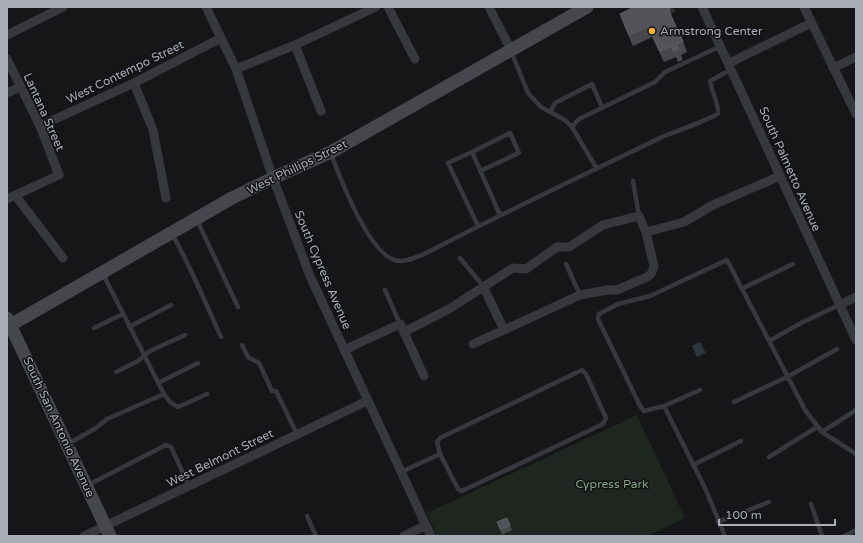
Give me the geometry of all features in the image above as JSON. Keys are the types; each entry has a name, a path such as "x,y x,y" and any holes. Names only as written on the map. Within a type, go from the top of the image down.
{"street":[{"path":"7,35 64,7"},
{"name":"South Cypress Avenue","path":"206,7 236,69 273,178 310,276 431,536"},
{"path":"236,69 295,45 376,7"},
{"path":"388,7 415,59"},
{"path":"490,7 511,50"},
{"name":"West Phillips Street","path":"8,323 273,178 331,152 587,7"},
{"name":"South Palmetto Avenue","path":"702,7 731,66 856,340"},
{"path":"804,7 856,114"},
{"path":"731,66 812,23"},
{"name":"West Contempo Street","path":"40,126 134,83 221,38"},
{"path":"295,45 321,111"},
{"path":"833,68 856,57"},
{"name":"Lantana Street","path":"7,59 40,126 58,175 11,197"},
{"path":"134,83 153,130 166,198"},
{"path":"7,93 20,87"},
{"path":"646,232 684,222 713,205 780,176"},
{"path":"11,197 63,258"},
{"path":"344,350 439,315 513,268 529,267 557,247 569,247 602,225 639,216 646,232 654,266 651,274 621,290 601,291 580,295 473,344"},
{"path":"483,286 504,330"},
{"path":"839,305 856,297"},
{"name":"South San Antonio Avenue","path":"8,323 108,531"},
{"path":"402,328 424,376"},
{"name":"West Belmont Street","path":"84,536 108,531 189,486 367,401"},
{"path":"404,536 426,525"}],"lane":[{"path":"572,127 579,119 655,82 665,72 721,46"},
{"path":"511,50 528,93 537,104 572,127 597,168"},
{"path":"331,152 341,182 369,236 388,258 399,261 411,259 669,134 716,115 718,109 710,81 731,66"},
{"path":"550,112 556,103 592,84 602,107"},
{"path":"478,226 448,163 510,134 519,153 480,171"},
{"path":"472,152 500,215"},
{"path":"633,181 639,216"},
{"path":"196,219 238,307"},
{"path":"172,232 187,260 192,276 221,337"},
{"path":"460,258 483,286"},
{"path":"700,390 664,406 644,411 640,406 598,319 599,314 628,300 637,301 650,296 727,260 743,288 805,410 822,432 856,454"},
{"path":"566,264 580,295"},
{"path":"743,288 793,264"},
{"path":"102,272 144,357 170,402 178,407 207,394"},
{"path":"384,290 402,328"},
{"path":"769,341 803,322 839,305"},
{"path":"129,327 171,306"},
{"path":"94,328 123,314"},
{"path":"116,372 144,357 150,351 185,335"},
{"path":"242,345 248,357 259,363 272,390 276,391 297,435"},
{"path":"734,402 837,349"},
{"path":"158,383 198,363"},
{"path":"582,370 586,374 606,418 603,424 462,491 458,489 440,454 437,442 440,438 574,372 582,370"},
{"path":"67,444 96,428 107,419 164,394"},
{"path":"664,406 725,536"},
{"path":"822,432 856,410"},
{"path":"769,457 817,427"},
{"path":"693,465 742,441"},
{"path":"87,486 166,445 171,446 189,486"},
{"path":"401,472 440,454"},
{"path":"718,522 769,502"},
{"path":"811,504 822,536"},
{"path":"307,516 316,536"},
{"path":"844,536 856,530"}],"green space":[{"name":"Cypress Park","path":"637,415 685,518 647,536 437,536 427,513"}],"shaded area":[{"path":"700,342 706,353 697,357 692,346"}],"building":[{"name":"Armstrong Center","path":"634,7 669,7 670,9 668,10 683,41 676,44 679,49 674,51 671,46 660,51 648,26 629,35 620,14"},
{"path":"507,518 510,525 500,529 497,522"}],"place":[{"name":"Armstrong Center","path":"652,31"}]}
